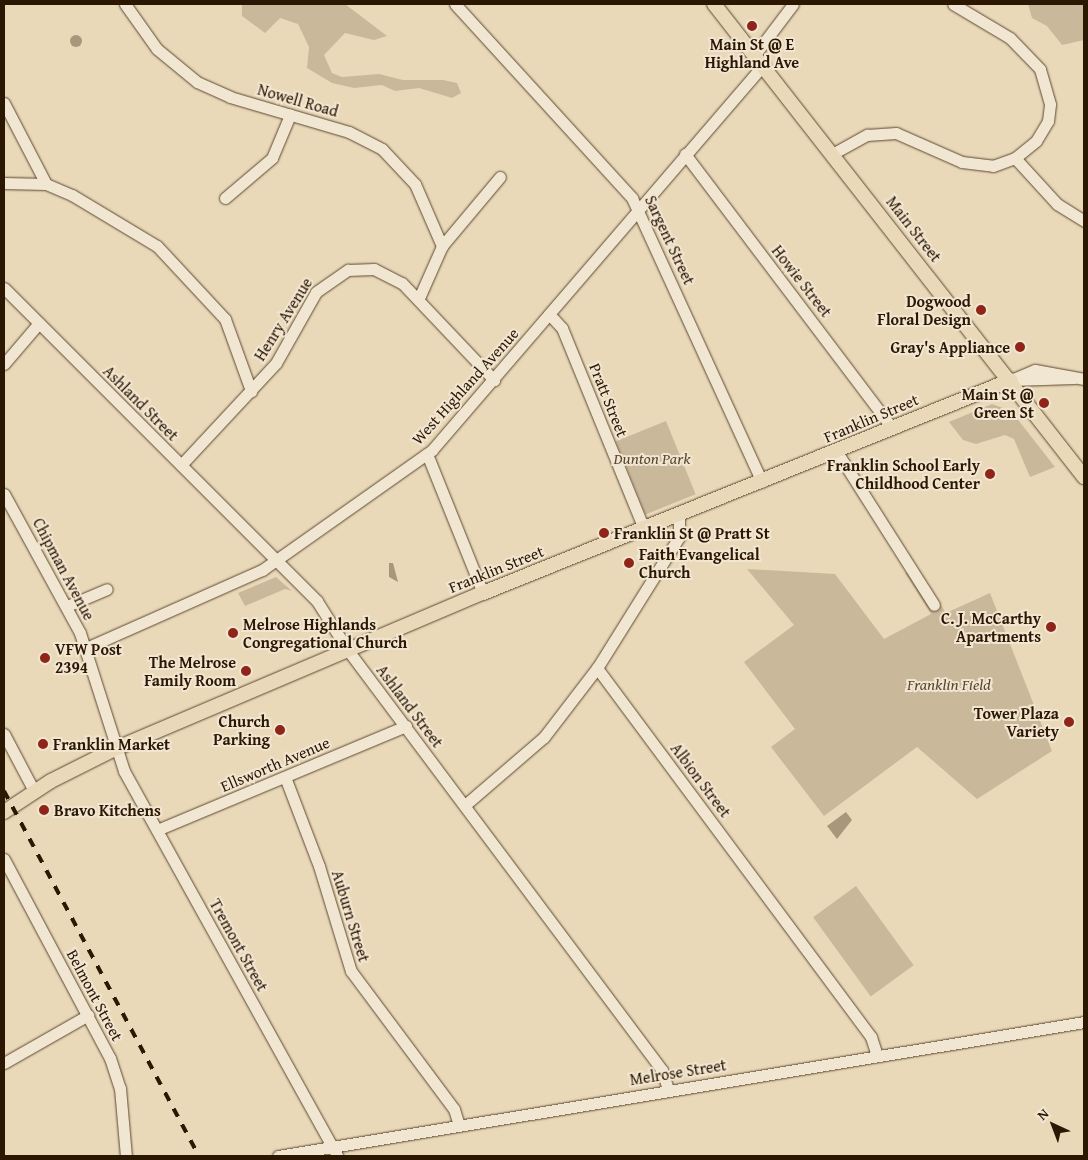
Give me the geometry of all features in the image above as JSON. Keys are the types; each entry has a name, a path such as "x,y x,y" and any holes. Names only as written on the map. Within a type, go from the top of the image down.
{"main road":[{"name":"Main Street","path":"714,4 760,58 1011,380 1084,477"},
{"name":"Franklin Street","path":"4,812 34,791 117,748 347,649 1011,380"}],"street":[{"name":"Nowell Road","path":"125,4 157,49 197,82 290,115 361,137 392,157 415,184 442,246"},
{"name":"Sargent Street","path":"455,4 512,61 638,209 762,482"},
{"name":"West Highland Avenue","path":"86,648 277,560 427,454 494,380 685,154 760,58 793,4"},
{"path":"834,153 862,137 886,132 909,136 969,164 993,166 1015,158 1036,141 1046,126 1050,104 1046,79 1010,38 952,4"},
{"path":"4,103 46,184"},
{"path":"225,198 272,158 290,115"},
{"name":"Howie Street","path":"685,154 892,428"},
{"path":"1015,158 1058,204 1084,221"},
{"path":"419,298 442,246 500,177"},
{"path":"4,183 46,184 113,216 177,264 229,324 251,391"},
{"name":"Henry Avenue","path":"180,465 251,391 287,348 316,292 336,275 361,268 378,270 419,298 494,380"},
{"name":"Ashland Street","path":"4,288 322,607 347,649 663,1072 668,1090"},
{"name":"Pratt Street","path":"549,314 562,328 644,529"},
{"path":"4,364 39,323"},
{"path":"1011,380 1081,378"},
{"path":"837,452 934,605"},
{"path":"427,454 483,593"},
{"name":"Chipman Avenue","path":"4,494 67,606 86,648 117,748"},
{"path":"465,805 544,737 597,668 679,537 679,515"},
{"path":"67,606 107,589"},
{"name":"Albion Street","path":"597,668 871,1037 877,1056"},
{"name":"Ellsworth Avenue","path":"157,830 406,726"},
{"path":"4,734 34,791"},
{"name":"Tremont Street","path":"117,748 157,830 334,1152"},
{"name":"Auburn Street","path":"285,778 316,857 351,971 453,1108 459,1126"},
{"name":"Belmont Street","path":"4,860 88,1015 120,1088 126,1156"},
{"path":"4,1063 88,1015"},
{"name":"Melrose Street","path":"278,1156 334,1152 459,1126 1084,1022"}],"green space":[{"path":"242,4 345,4 387,36 374,40 345,33 324,55 332,73 342,77 379,74 403,80 443,80 457,83 461,93 452,98 419,88 395,91 382,85 354,88 332,83 307,68 309,47 298,24 280,18 265,33 242,16"},
{"path":"1028,4 1084,4 1084,40 1062,45 1047,26 1032,18"},
{"path":"992,404 1011,411 1055,467 1030,477 1014,439 1005,435 976,444 963,440 949,422"},
{"name":"Dunton Park","path":"666,421 696,494 646,514 616,441"},
{"name":"Franklin Field","path":"747,569 835,574 884,639 931,614 905,573 921,574 946,613 990,593 1052,751 977,799 917,747 824,816 771,747 795,729 744,662 794,625"},
{"path":"276,577 292,591 285,589 245,606 238,593"},
{"path":"856,886 914,965 871,996 813,917"}],"shaded area":[{"path":"78,35 81,36 81,46 74,47 71,46 70,39 71,36"},
{"path":"389,563 393,563 398,582 389,577"},
{"path":"846,812 852,820 837,839 827,826"}],"railway":[{"path":"4,791 199,1156"}],"place":[{"name":"Main St @ E Highland Ave","path":"752,26"},
{"name":"Dogwood Floral Design","path":"981,310"},
{"name":"Gray's Appliance","path":"1020,347"},
{"name":"Main St @ Green St","path":"1044,403"},
{"name":"Franklin School Early Childhood Center","path":"990,474"},
{"name":"Franklin St @ Pratt St","path":"604,533"},
{"name":"Faith Evangelical Church","path":"629,563"},
{"name":"C. J. McCarthy Apartments","path":"1051,627"},
{"name":"Melrose Highlands Congregational Church","path":"233,633"},
{"name":"VFW Post 2394","path":"45,658"},
{"name":"The Melrose Family Room","path":"246,671"},
{"name":"Tower Plaza Variety","path":"1069,722"},
{"name":"Church Parking","path":"280,730"},
{"name":"Franklin Market","path":"43,744"},
{"name":"Bravo Kitchens","path":"44,810"}]}
